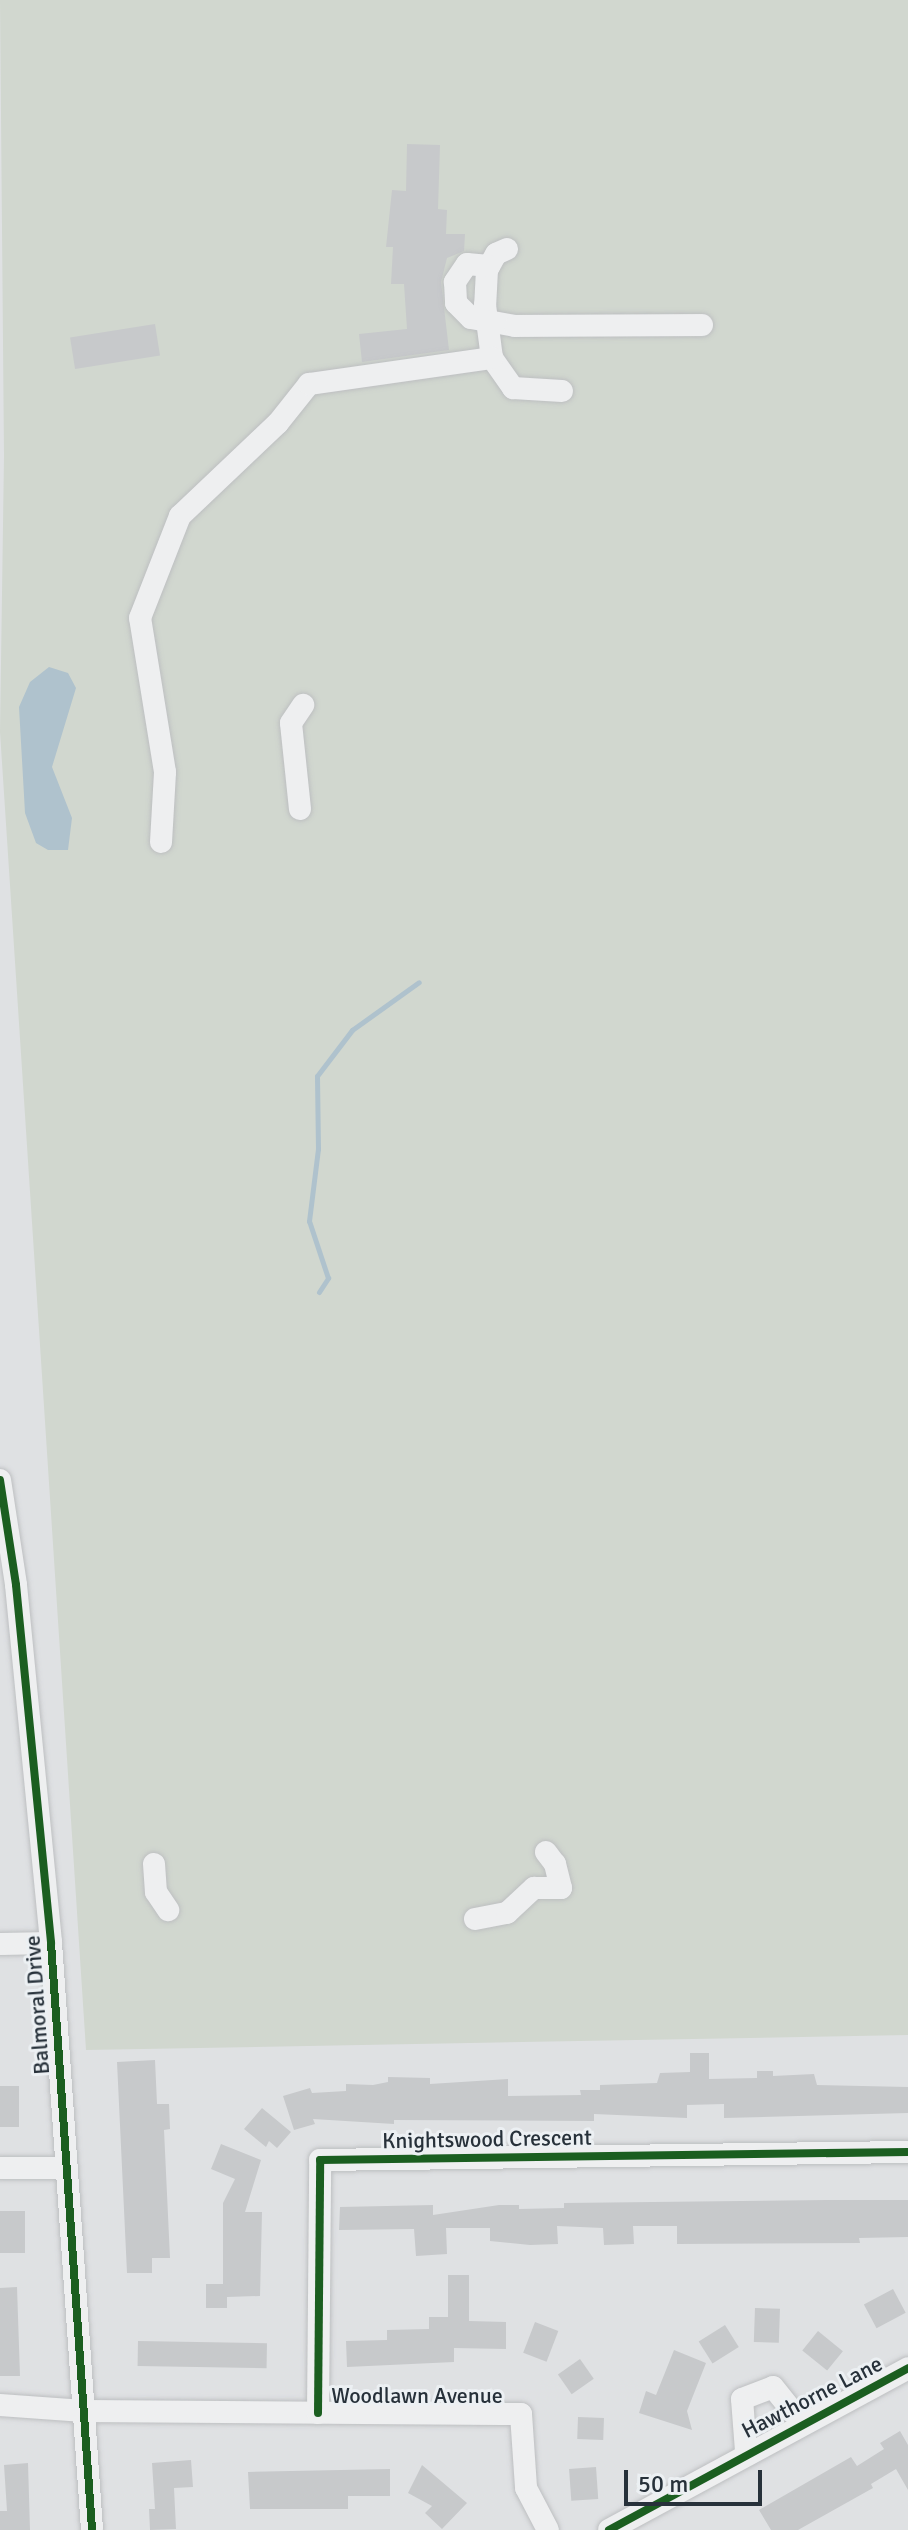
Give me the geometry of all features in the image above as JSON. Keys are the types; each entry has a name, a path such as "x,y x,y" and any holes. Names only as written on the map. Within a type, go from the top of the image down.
{"street":[{"path":"507,249 489,266 488,321 492,358 513,388 562,391"},
{"path":"489,266 467,264 458,275 455,293 462,311 488,321 515,326 702,325"},
{"path":"161,842 164,761 140,618 180,516 278,423 309,384 492,358"},
{"path":"300,809 291,723 303,705"},
{"name":"Balmoral Drive","path":"0,1480 8,1585 51,1943 92,2530"},
{"path":"475,1919 507,1913 534,1888 561,1888 555,1864 546,1852"},
{"path":"154,1864 156,1892 168,1910"},
{"path":"0,1944 51,1943"},
{"name":"Knightswood Crescent","path":"318,2413 320,2160 908,2152"},
{"path":"0,2168 67,2168"},
{"name":"Hawthorne Lane","path":"609,2530 746,2451 908,2368"},
{"name":"Hawthorne Lane","path":"746,2451 742,2399 773,2387 801,2422"},
{"name":"Woodlawn Avenue","path":"0,2405 84,2411 521,2414 526,2488 548,2530"}],"shaded area":[{"path":"0,0 908,0 908,2035 86,2050 0,732 4,456"}],"water":[{"path":"49,667 68,673 76,688 52,767 72,818 68,850 48,850 36,843 25,813 19,707 30,682"}],"building":[{"path":"407,144 440,145 438,209 447,210 446,234 465,234 464,251 447,258 441,282 449,350 362,362 359,334 407,329 404,284 391,284 393,247 386,247 392,190 406,191"},
{"path":"155,324 160,356 75,369 70,337"},
{"path":"690,2053 709,2053 709,2079 757,2078 757,2071 773,2071 773,2076 814,2074 817,2085 908,2087 908,2113 724,2118 724,2104 687,2105 687,2118 594,2114 594,2121 394,2120 394,2124 313,2119 315,2124 294,2130 283,2096 310,2088 312,2093 346,2091 346,2084 373,2085 388,2082 388,2077 430,2078 430,2084 508,2079 508,2096 581,2095 580,2090 600,2090 600,2085 657,2083 660,2073 690,2072"},
{"path":"155,2060 157,2104 169,2104 170,2129 164,2130 170,2258 152,2258 152,2273 127,2273 117,2062"},
{"path":"0,2086 19,2086 19,2127 0,2127"},
{"path":"262,2108 291,2132 277,2148 269,2141 266,2147 244,2129"},
{"path":"221,2144 261,2160 245,2212 262,2212 260,2296 227,2297 227,2308 206,2308 206,2284 223,2284 223,2203 235,2179 211,2169"},
{"path":"908,2200 908,2237 859,2238 860,2243 677,2244 677,2226 633,2226 634,2244 604,2245 603,2228 557,2226 558,2244 530,2245 490,2241 490,2228 446,2228 447,2254 416,2256 414,2229 339,2230 340,2207 433,2205 433,2215 499,2205 519,2205 519,2209 564,2208 564,2203"},
{"path":"0,2211 25,2211 25,2253 0,2253"},
{"path":"448,2275 469,2275 469,2321 506,2322 506,2349 454,2348 454,2362 347,2367 346,2341 387,2340 387,2330 429,2329 429,2317 448,2317"},
{"path":"17,2287 20,2376 0,2376 0,2288"},
{"path":"893,2289 906,2313 877,2328 864,2304"},
{"path":"755,2308 780,2309 779,2343 754,2342"},
{"path":"535,2322 558,2331 547,2362 523,2353"},
{"path":"725,2325 739,2347 712,2363 699,2341"},
{"path":"818,2331 843,2351 827,2371 802,2350"},
{"path":"138,2341 267,2343 267,2368 138,2366"},
{"path":"674,2350 706,2363 687,2411 692,2430 639,2413 646,2391 656,2395"},
{"path":"580,2359 594,2379 572,2394 558,2374"},
{"path":"578,2417 604,2418 603,2440 577,2439"},
{"path":"900,2431 908,2445 908,2490 896,2469 871,2484 873,2488 798,2530 771,2530 759,2510 851,2457 857,2466 884,2449 880,2443"},
{"path":"191,2460 193,2487 174,2488 176,2529 150,2530 149,2509 155,2509 152,2463"},
{"path":"28,2463 30,2530 0,2530 0,2511 7,2511 4,2465"},
{"path":"422,2465 467,2503 442,2529 425,2513 432,2506 408,2493"},
{"path":"596,2467 598,2499 571,2501 569,2469"},
{"path":"390,2469 390,2496 348,2496 348,2509 250,2509 248,2472"}],"waterway":[{"path":"319,1292 328,1278 309,1221 318,1149 317,1076 352,1030 419,982"}],"cycle path":[{"path":"0,1480 16,1585 51,1943 92,2530"},
{"path":"318,2413 320,2160 908,2152"},
{"path":"609,2530 908,2368"}]}
